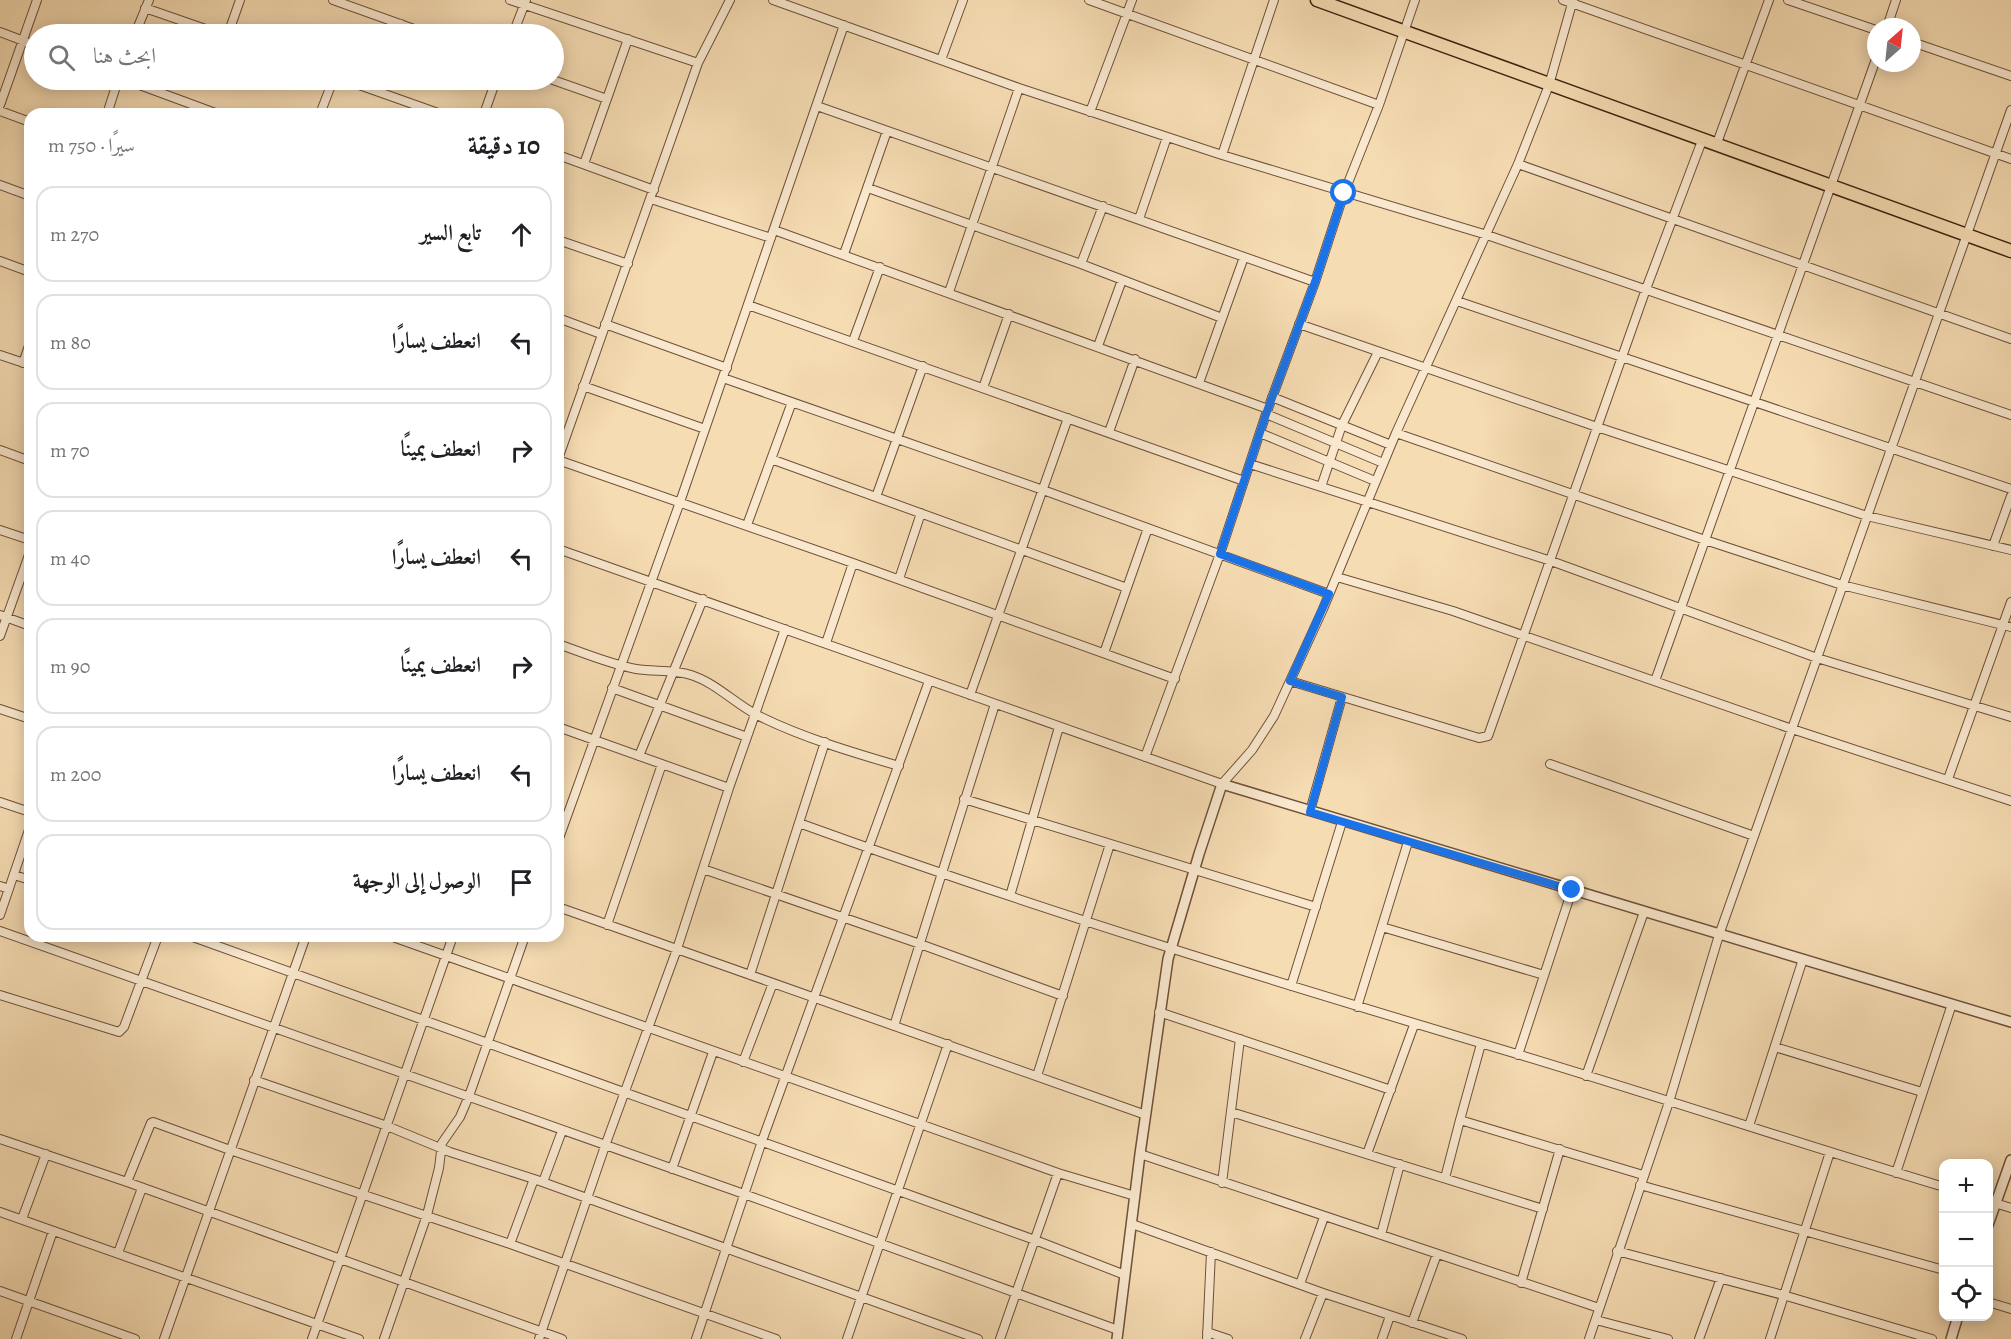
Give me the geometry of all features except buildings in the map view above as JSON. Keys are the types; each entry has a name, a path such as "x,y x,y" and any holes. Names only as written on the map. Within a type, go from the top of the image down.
{"main road":[{"path":"1317,0 2011,251"}],"street":[{"path":"28,24 37,0"},
{"path":"232,24 240,0"},
{"path":"333,0 356,4 401,24"},
{"path":"510,0 525,3 698,63"},
{"path":"564,441 698,63 730,0"},
{"path":"773,0 792,3 844,25 1090,112 1344,193 1487,235 2011,415"},
{"path":"940,60 963,0"},
{"path":"1089,0 1379,105"},
{"path":"1090,112 1132,0"},
{"path":"1222,155 1274,0"},
{"path":"1145,757 1220,554 1267,411 1415,0"},
{"path":"1563,0 2011,159"},
{"path":"1717,144 1769,0"},
{"path":"1788,0 1867,27"},
{"path":"1890,18 1896,0"},
{"path":"139,24 147,2 197,24"},
{"path":"32,942 744,1194 1016,1293 1118,1335 1159,1012 1170,949 1222,784 1263,735 1274,716 1337,577 1396,433 1518,164 1549,85 1573,2"},
{"path":"517,24 525,3"},
{"path":"564,824 727,368 844,25"},
{"path":"0,32 22,40"},
{"path":"0,105 24,35"},
{"path":"585,164 628,39"},
{"path":"1921,45 2011,76"},
{"path":"1655,681 1871,72"},
{"path":"564,84 607,99"},
{"path":"950,292 1019,88"},
{"path":"109,108 115,90"},
{"path":"153,90 202,108"},
{"path":"322,108 329,90"},
{"path":"485,108 492,90"},
{"path":"376,91 424,108"},
{"path":"817,106 1315,282"},
{"path":"1589,1339 1669,1102 1719,935 2011,110"},
{"path":"0,111 24,120"},
{"path":"844,254 887,131"},
{"path":"1139,219 1167,137"},
{"path":"1290,681 1479,738 1484,738 1491,732 1597,427 1702,138"},
{"path":"564,157 654,190"},
{"path":"1518,164 2011,339"},
{"path":"0,184 24,194"},
{"path":"867,188 1081,264 1222,318"},
{"path":"651,199 844,254 950,292 1199,383 1383,463"},
{"path":"1081,264 1103,206"},
{"path":"564,242 628,264"},
{"path":"1199,383 1244,257"},
{"path":"0,261 24,270"},
{"path":"853,341 880,267"},
{"path":"1098,346 1122,280"},
{"path":"1457,301 2011,489"},
{"path":"748,304 1244,481"},
{"path":"983,388 1009,314"},
{"path":"564,320 601,334"},
{"path":"605,324 727,368"},
{"path":"1299,324 1597,427 1867,516 2011,550"},
{"path":"1321,487 1342,425 1378,352"},
{"path":"0,355 24,363"},
{"path":"1109,432 1135,359"},
{"path":"876,497 923,366"},
{"path":"723,378 1043,490 1329,594"},
{"path":"583,386 705,429"},
{"path":"1272,398 1391,445"},
{"path":"747,525 792,402"},
{"path":"970,695 1068,418"},
{"path":"1260,433 1376,481"},
{"path":"1396,433 1842,585 2007,626"},
{"path":"0,450 24,459"},
{"path":"771,459 1127,588"},
{"path":"564,461 1175,679"},
{"path":"1250,464 1551,561 1817,658 2011,717"},
{"path":"1993,546 2011,496"},
{"path":"899,579 921,513"},
{"path":"1104,653 1148,528"},
{"path":"0,530 24,538"},
{"path":"564,551 1222,784 1408,842 2011,1022"},
{"path":"826,644 853,563"},
{"path":"0,636 3,616 24,566"},
{"path":"1337,577 1453,611 1792,729 2011,801"},
{"path":"639,756 703,599"},
{"path":"1948,779 1974,706 2007,626 2011,602"},
{"path":"3,616 24,624"},
{"path":"540,1335 605,1146 677,949 729,788 785,629"},
{"path":"564,646 620,666 674,671 704,680 755,714 825,742 898,766"},
{"path":"696,1339 762,1141 929,681"},
{"path":"612,688 747,737"},
{"path":"1310,812 1342,697"},
{"path":"894,1026 995,704"},
{"path":"0,709 24,717"},
{"path":"1010,896 1059,727"},
{"path":"564,729 729,788"},
{"path":"750,975 825,742"},
{"path":"606,925 662,764"},
{"path":"1550,764 1754,837"},
{"path":"964,799 1316,907"},
{"path":"0,802 24,810"},
{"path":"1291,986 1342,822"},
{"path":"799,823 942,874 1170,949 1414,1025 1518,1054 1939,1186"},
{"path":"1357,1007 1408,842"},
{"path":"1038,1076 1110,844"},
{"path":"0,915 24,845"},
{"path":"703,868 1063,996"},
{"path":"14,875 24,878"},
{"path":"0,886 9,889"},
{"path":"1518,1054 1572,890"},
{"path":"564,909 1146,1114"},
{"path":"1586,1076 1644,912"},
{"path":"1382,927 1544,975"},
{"path":"0,931 24,939"},
{"path":"0,995 119,1032 124,1028 156,942"},
{"path":"207,942 762,1141 1125,1275"},
{"path":"164,1339 304,942"},
{"path":"407,942 785,1078 1058,1173 1135,1196"},
{"path":"312,1339 451,942"},
{"path":"384,1339 427,1215 444,1138 460,1117 469,1096 523,942"},
{"path":"1749,1126 1803,959"},
{"path":"743,1062 773,983"},
{"path":"1896,1173 1953,1004"},
{"path":"1159,1012 1391,1090"},
{"path":"1366,1155 1414,1025"},
{"path":"1222,1183 1240,1039"},
{"path":"847,1339 948,1044"},
{"path":"1445,1179 1481,1044"},
{"path":"1775,1047 1922,1092"},
{"path":"672,1169 713,1052"},
{"path":"254,1080 978,1339"},
{"path":"1231,1112 1543,1209"},
{"path":"1460,1120 1643,1175"},
{"path":"127,1182 152,1122 427,1215 776,1339"},
{"path":"543,1182 562,1131"},
{"path":"0,1139 210,1211 540,1335 562,1339"},
{"path":"1521,1283 1560,1149"},
{"path":"1770,1339 1830,1152"},
{"path":"22,1219 46,1154"},
{"path":"1140,1154 1599,1308"},
{"path":"1993,1200 2011,1160"},
{"path":"1381,1235 1400,1164"},
{"path":"1000,1339 1058,1173"},
{"path":"510,1244 534,1179"},
{"path":"1640,1185 1939,1269"},
{"path":"118,1253 142,1188"},
{"path":"1993,1202 2011,1208"},
{"path":"0,1212 359,1339"},
{"path":"1300,1284 1324,1216"},
{"path":"1132,1224 1323,1293 1462,1339"},
{"path":"16,1339 54,1231"},
{"path":"1617,1251 1783,1295 1932,1339"},
{"path":"1211,1252 1207,1336 1228,1339"},
{"path":"1412,1323 1437,1254"},
{"path":"1699,1339 1721,1278"},
{"path":"0,1291 135,1339"},
{"path":"1305,1339 1323,1293"},
{"path":"1993,1303 2011,1309"},
{"path":"1382,1339 1390,1316"},
{"path":"1596,1320 1668,1339"},
{"path":"1951,1339 1957,1321"}],"route":[{"path":"1344,193 1315,282 1266,414 1220,554 1329,594 1290,681 1342,697 1310,812 1572,890"}]}
